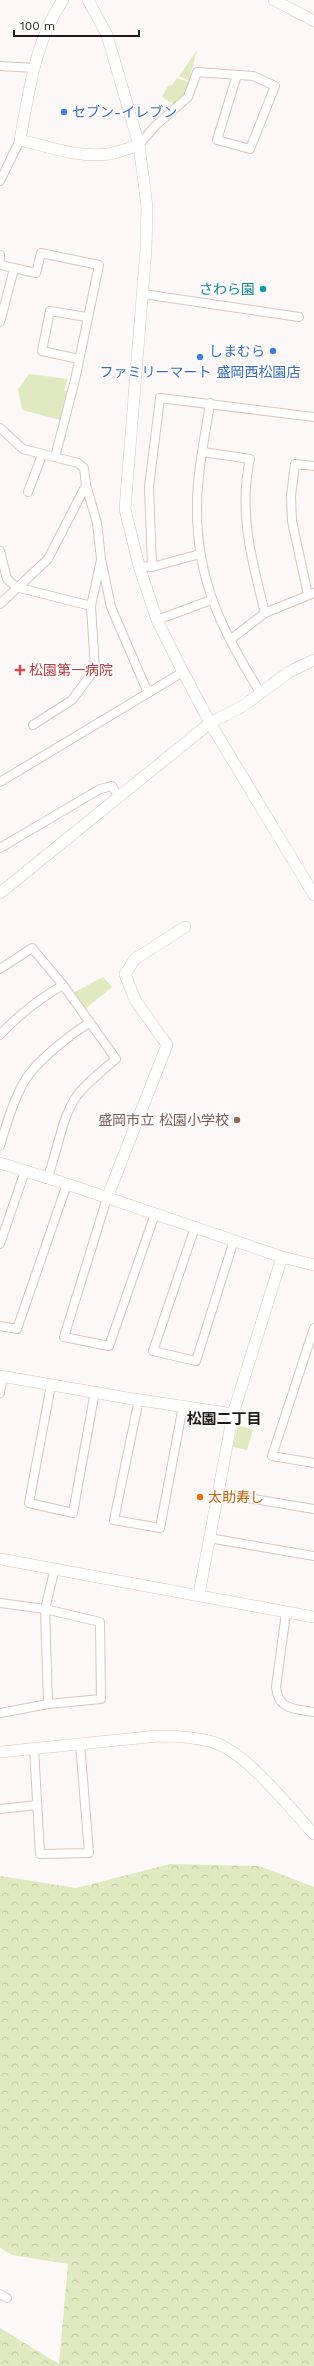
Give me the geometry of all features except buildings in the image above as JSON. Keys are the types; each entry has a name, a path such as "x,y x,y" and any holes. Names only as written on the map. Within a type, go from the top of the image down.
{"street":[{"path":"0,181 20,140 35,68 48,22 62,0"},
{"path":"88,0 107,35 140,145 147,207 142,294 125,509 139,566 157,620 210,723 314,895"},
{"path":"274,0 314,21"},
{"path":"0,66 35,68"},
{"path":"20,140 71,153 96,155 111,153 140,145 154,126 188,97 197,72 253,76 274,86 250,149 217,140 237,75"},
{"path":"0,265 36,273 41,253 99,265 79,359 55,457"},
{"path":"0,255 0,260"},
{"path":"0,322 14,269"},
{"path":"142,294 299,317"},
{"path":"79,359 42,351 50,311 87,317"},
{"path":"152,567 149,487 160,398 314,417"},
{"path":"210,403 197,505 200,554 211,600 221,626 231,639 244,666 260,692"},
{"path":"0,428 23,449 78,463 84,468 86,486 97,523 101,559 111,607 148,692"},
{"path":"203,452 250,459 245,481 244,499 247,539 265,613"},
{"path":"28,492 42,455"},
{"path":"231,639 265,613 311,594 292,521 291,496 295,464 314,466"},
{"path":"0,604 16,587 48,559 86,486"},
{"path":"0,551 7,579 16,587 91,606"},
{"path":"139,566 152,567 200,554"},
{"path":"33,725 72,700 95,669 91,606 97,570 101,559"},
{"path":"157,620 211,600"},
{"path":"0,894 210,723 243,706 289,672 314,660"},
{"path":"0,782 183,672"},
{"path":"0,848 100,788 112,786 119,797"},
{"path":"155,1214 109,1346 64,1337 107,1198 167,1045 135,1000 125,974 135,959 185,927"},
{"path":"0,969 12,959 32,948 63,985 116,1059 86,1084 75,1099 65,1122 47,1179"},
{"path":"0,1035 13,1021 38,1000 63,985"},
{"path":"0,1146 24,1081 52,1050 90,1022"},
{"path":"0,1164 67,1184 282,1257 314,1265"},
{"path":"0,1244 25,1171"},
{"path":"0,1326 17,1329 67,1184"},
{"path":"195,1227 153,1351 196,1361 234,1240"},
{"path":"199,1594 233,1414 282,1257"},
{"path":"314,1328 272,1456 314,1463"},
{"path":"0,1394 2,1376 233,1414"},
{"path":"51,1385 29,1503 73,1513 95,1392"},
{"path":"139,1399 114,1520 160,1528 183,1406"},
{"path":"218,1493 314,1509"},
{"path":"209,1538 314,1556"},
{"path":"0,1559 199,1594 286,1613 314,1617"},
{"path":"48,1704 45,1610 55,1568"},
{"path":"0,1603 45,1610 100,1622 101,1699 48,1704 0,1713"},
{"path":"286,1613 276,1687 277,1696 281,1703 294,1709 314,1712"},
{"path":"0,1752 158,1736 182,1736 214,1743 234,1753 279,1796 314,1834"},
{"path":"34,1748 40,1854 89,1853 80,1744"},
{"path":"0,1809 37,1805"}],"green space":[{"path":"197,50 189,81 179,76"},
{"path":"177,78 188,82 185,93 173,104 162,97 168,86 172,85"},
{"path":"29,374 68,379 64,390 68,391 60,420 22,410 18,389"},
{"path":"103,977 112,987 85,1009 73,993"},
{"path":"238,1425 253,1430 247,1450 233,1447"},
{"path":"170,1864 259,1866 314,1887 314,2366 0,2366 0,2328 59,2364 68,2264 12,2255 0,2248 0,1876 76,1888"}],"place":[{"name":"セブン-イレブン","path":"64,112"},
{"name":"さわら園","path":"263,289"},
{"name":"しまむら","path":"273,351"},
{"name":"ファミリーマート 盛岡西松園店","path":"200,357"},
{"name":"松園第一病院","path":"20,670"},
{"name":"盛岡市立 松園小学校","path":"237,1120"},
{"name":"太助寿し","path":"200,1497"}],"district":[{"name":"松園二丁目","path":"224,1419"}]}
